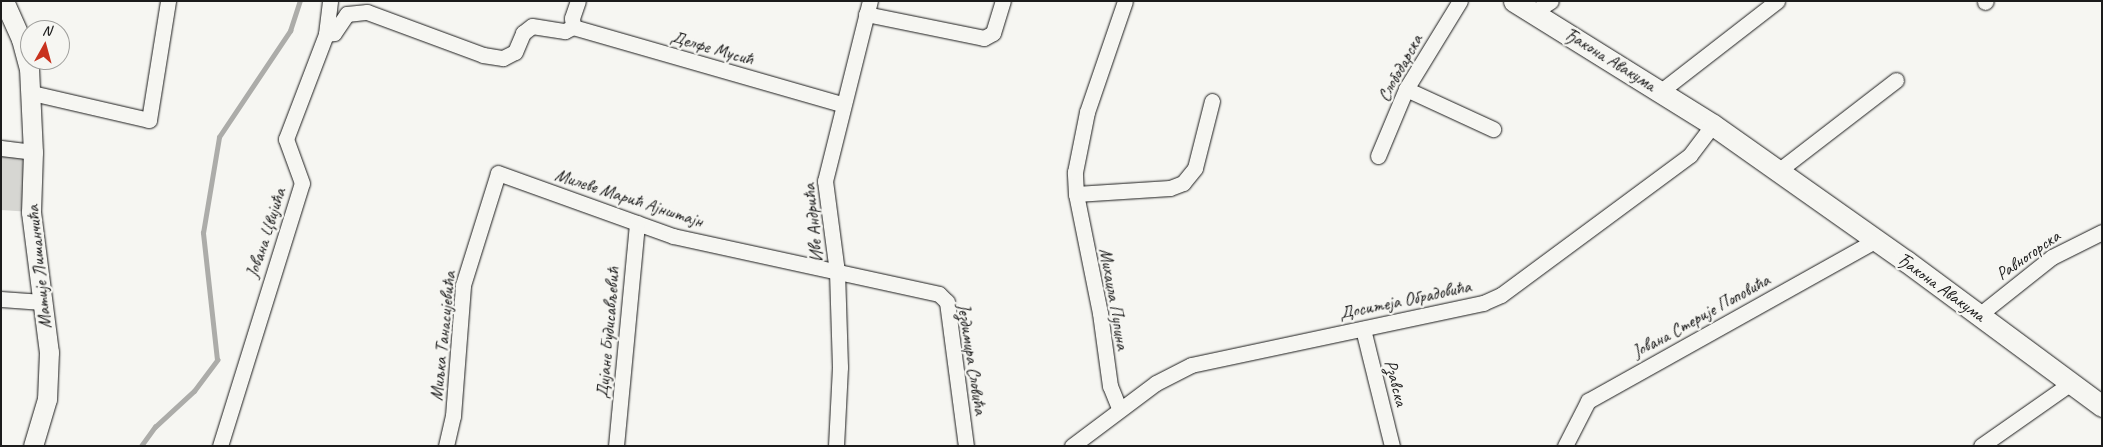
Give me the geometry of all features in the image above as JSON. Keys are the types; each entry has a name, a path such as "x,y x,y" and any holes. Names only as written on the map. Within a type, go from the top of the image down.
{"main road":[{"name":"Ђакона Авакума","path":"1514,1 1543,7 1876,240 2102,406"}],"street":[{"path":"32,93 149,120 168,1"},
{"name":"Јована Цвијића","path":"220,446 302,183 286,138 326,34 330,1"},
{"path":"573,28 572,18 578,1"},
{"path":"868,8 984,38 993,33 1003,1"},
{"name":"Михаила Пупина","path":"1119,408 1110,386 1100,312 1076,194 1078,149 1087,112 1125,1"},
{"name":"Слободарска","path":"1378,156 1406,89 1460,1"},
{"path":"1661,91 1777,1"},
{"name":"Матије Лишанчића","path":"3,3 21,39 32,93 31,212 49,352 49,385 33,446"},
{"name":"Иве Андрића","path":"836,446 840,367 837,272 825,182 842,104 868,8"},
{"name":"Јована Цвијића","path":"326,34 334,33 347,14 367,12 484,55 503,58 515,52 523,33 532,26 565,32 573,28"},
{"name":"Делфе Мусић","path":"573,28 842,104"},
{"path":"1778,171 1896,80"},
{"path":"1406,89 1493,129"},
{"path":"1076,194 1170,188 1182,183 1195,168 1212,101"},
{"name":"Доситеја Обрадовића","path":"1072,446 1119,408 1156,383 1191,365 1483,303 1501,295 1690,155 1713,125"},
{"path":"1,148 33,152"},
{"name":"Милеве Марић Ајнштајн","path":"498,173 673,236 837,272"},
{"name":"Миљка Танасијевића","path":"446,446 453,416 463,284 498,173"},
{"name":"Дијане Будисављевић","path":"616,446 637,223"},
{"name":"Равногорска","path":"1979,315 2052,257 2102,232"},
{"name":"Јована Стерије Поповића","path":"1565,446 1588,401 1876,240"},
{"name":"Јездимира Словића","path":"837,272 939,294 947,302 966,446"},
{"path":"1,299 42,302"},
{"name":"Рзавска","path":"1363,329 1392,446"},
{"path":"1981,446 2071,383"}],"shaded area":[{"path":"1,148 33,152 31,212 1,210"}],"waterway":[{"path":"141,446 155,427 194,391 217,360 203,233 219,137 290,31 300,1"}]}
